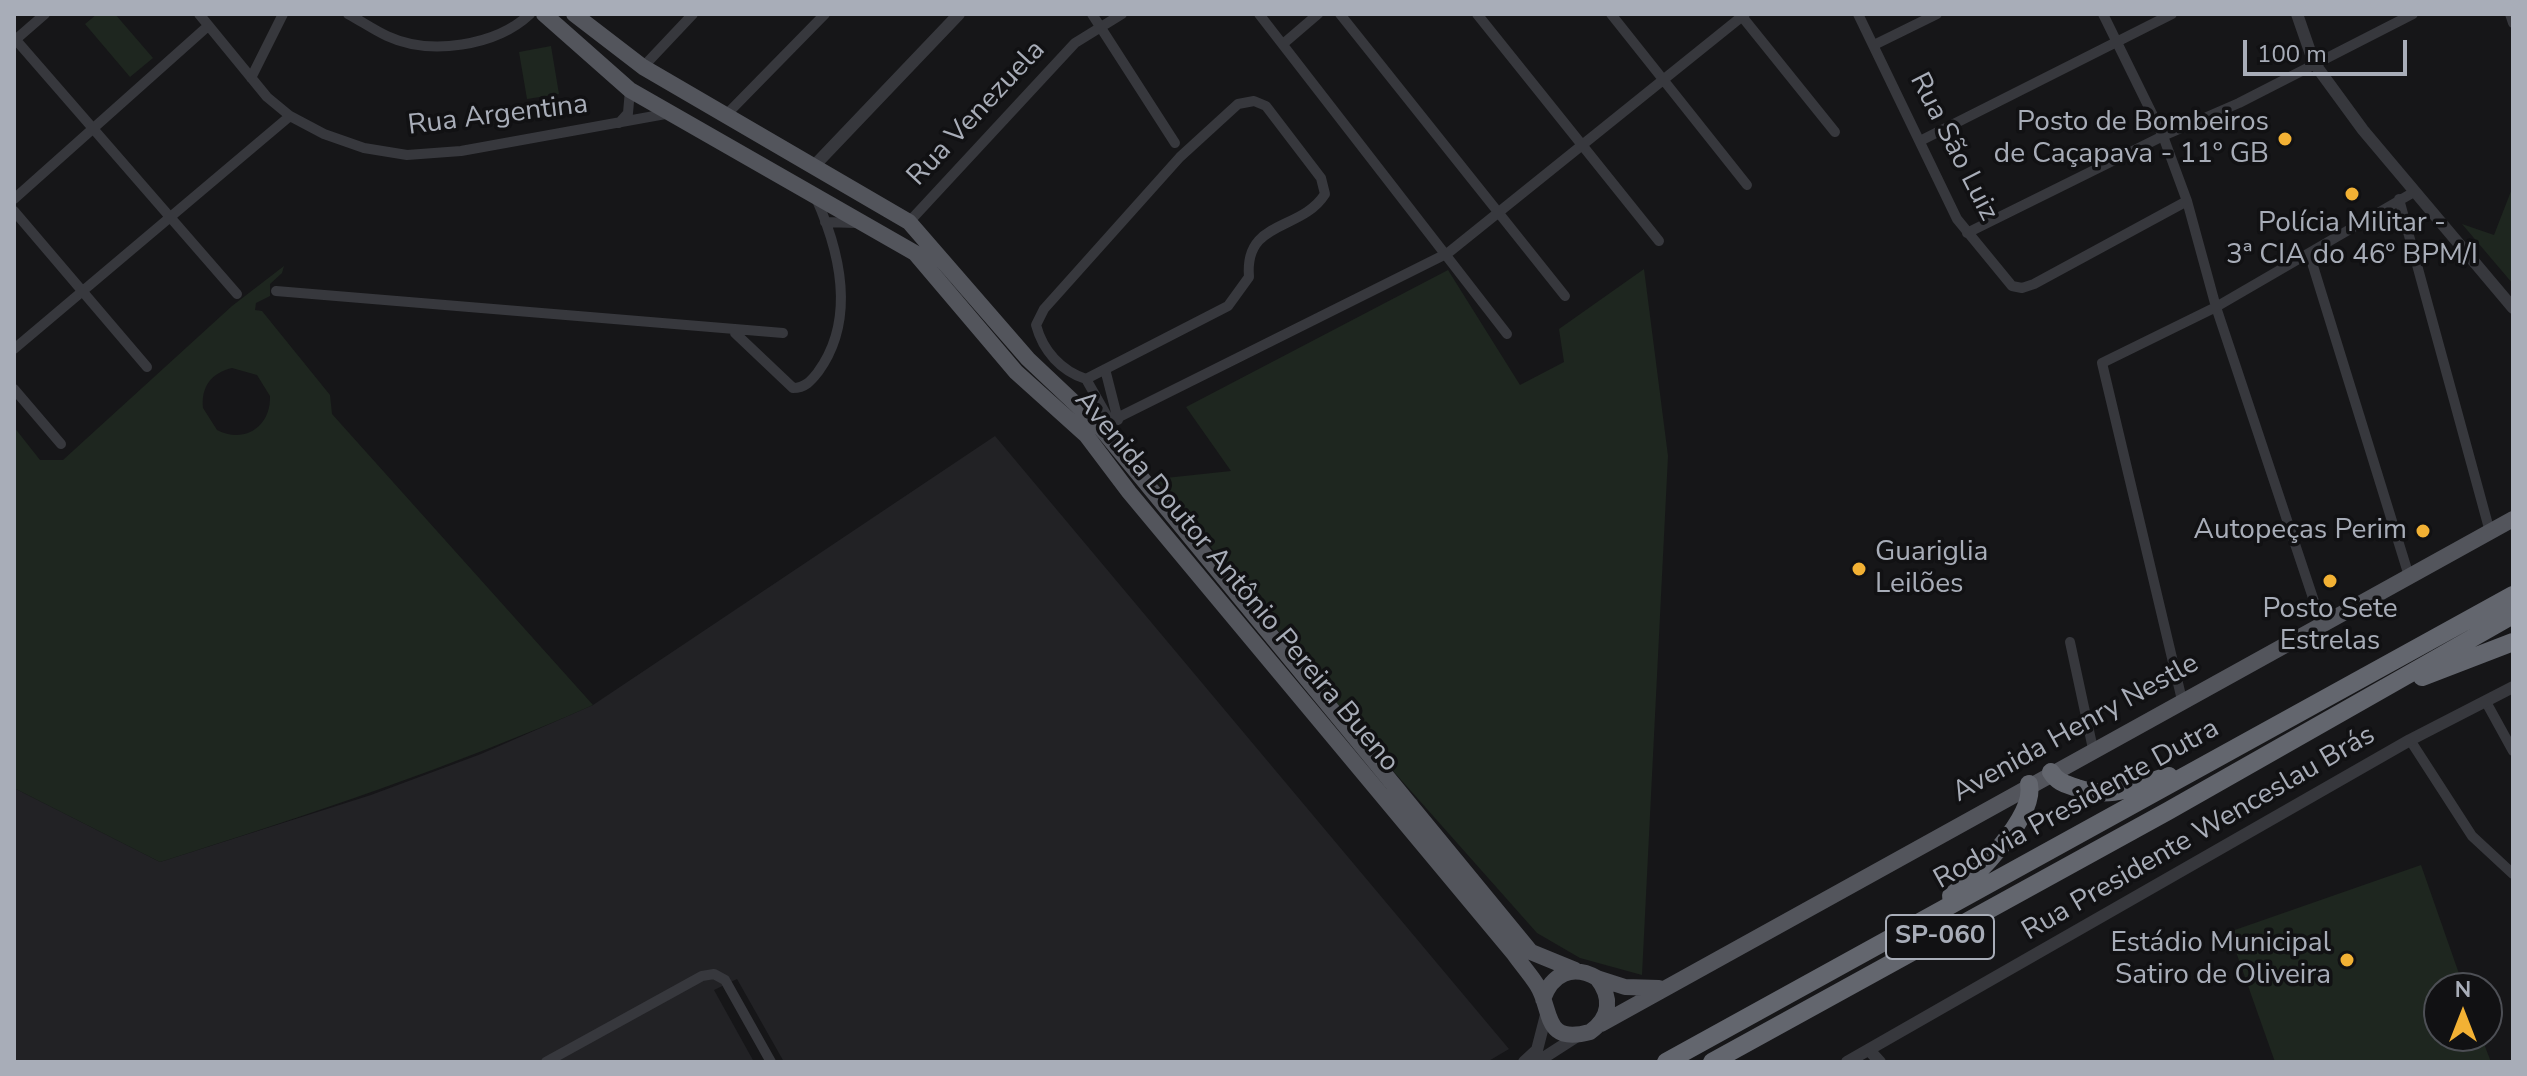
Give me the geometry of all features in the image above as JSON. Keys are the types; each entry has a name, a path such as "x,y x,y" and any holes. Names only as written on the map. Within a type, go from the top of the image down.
{"highway":[{"name":"Rodovia Presidente Dutra","path":"1666,1062 2513,595"},
{"name":"Rodovia Presidente Dutra","path":"1712,1062 2513,615"},
{"path":"2374,694 2513,642"},
{"path":"2051,772 2060,782 2088,792 2111,794 2195,771"},
{"path":"1907,931 1980,873 2021,814 2031,794 2029,784"}],"main road":[{"name":"Avenida Doutor Antônio Pereira Bueno","path":"544,14 630,90 674,112 915,253 1016,372 1103,426 1129,492 1514,954 1538,986 1544,1007"},
{"name":"Avenida Doutor Antônio Pereira Bueno","path":"574,14 643,67 909,222 1017,348 1103,426 1523,943 1551,962 1575,970"},
{"path":"813,166 818,184 805,190 794,169 813,166"},
{"path":"869,224 890,230 909,222"},
{"name":"Avenida Henry Nestle","path":"1599,1025 2029,784 2513,519"},
{"path":"1597,978 1608,1001 1599,1025 1579,1035 1565,1033 1553,1026 1544,1007 1549,984 1560,974 1575,970 1641,989 1665,988"}],"street":[{"path":"45,14 15,41 237,294"},
{"name":"Rua Argentina","path":"199,14 251,78 290,116 324,134 364,148 407,155 461,151 674,112"},
{"path":"251,78 283,14"},
{"path":"348,14 389,37 425,44 468,43 502,34 530,14"},
{"path":"643,67 693,14"},
{"path":"726,115 825,14"},
{"path":"813,166 959,14"},
{"path":"1092,14 1175,143"},
{"name":"Rua Venezuela","path":"909,222 1075,43 1122,14"},
{"path":"1259,14 1448,253 1507,334"},
{"path":"1283,44 1318,14"},
{"path":"1340,14 1565,296"},
{"path":"1477,14 1659,241"},
{"path":"1611,14 1747,185"},
{"name":"Rua São Luiz","path":"1858,14 1967,233 2012,286 2022,288 2187,201"},
{"path":"1874,45 1937,14"},
{"path":"2103,14 2163,136 2187,201 2216,307 2322,625"},
{"path":"1920,141 2172,14"},
{"path":"2297,14 2314,63 2414,192 2513,308"},
{"path":"1967,233 2163,136 2239,103 2398,17 2413,14"},
{"path":"2510,14 2513,23"},
{"path":"1103,426 1448,253 1743,15 1835,132"},
{"path":"14,199 95,130 208,26"},
{"name":"Rua Argentina","path":"618,124 628,113 630,90"},
{"path":"1254,101 1266,106 1321,178 1325,194 1317,208 1258,239 1247,258 1249,277 1228,306 1105,369 1086,379 1067,373 1040,340 1036,325 1044,309 1180,157 1238,104 1254,101"},
{"path":"14,349 290,116"},
{"path":"734,331 755,347 787,385 800,388 811,382 828,359 839,332 841,285 825,222 805,190"},
{"path":"2182,700 2102,363 2216,307 2414,192"},
{"path":"2399,199 2490,532"},
{"path":"14,211 147,367"},
{"path":"825,222 869,224"},
{"path":"2309,253 2409,576"},
{"path":"276,291 783,333"},
{"path":"1103,426 1105,369"},
{"path":"1086,379 1103,426"},
{"path":"14,389 61,444"},
{"path":"2070,642 2093,749"},
{"name":"Rua Presidente Wenceslau Brás","path":"1847,1062 2410,740 2513,687"},
{"path":"2486,702 2513,751"},
{"path":"2410,740 2472,836 2513,874"},
{"path":"546,1062 702,976 714,974 725,980 771,1062"},
{"path":"1524,1062 1537,1050 1544,1007"},
{"path":"1537,1062 1579,1035"},
{"path":"1869,1050 1880,1062"}],"shaded area":[{"path":"97,14 115,14 153,58 130,77 85,24"},
{"path":"551,46 559,94 527,99 519,52"},
{"path":"2513,186 2513,284 2462,224 2494,235"},
{"path":"284,266 282,273 270,284 270,296 256,303 255,310 262,311 330,395 332,414 593,705 486,750 378,790 160,862 14,788 14,427 40,460 63,460 232,306","holes":["232,368 257,375 270,396 269,407 261,424 246,434 227,434 217,430 203,408 209,382 218,373"]},
{"path":"1644,269 1668,456 1642,975 1580,958 1537,933 1371,746 1156,479 1231,471 1186,407 1448,270 1520,385 1564,362 1559,329"},
{"path":"995,436 1509,1049 1487,1062 784,1062 737,979 714,990 754,1062 14,1062 14,788 160,862 371,795 481,754 593,705"},
{"name":"Estádio Municipal Satiro de Oliveira","path":"2421,865 2458,972 2423,972 2423,1052 2487,1052 2491,1062 2275,1062 2229,932"}],"place":[{"name":"Posto de Bombeiros de Caçapava - 11º GB","path":"2285,139"},
{"name":"Polícia Militar - 3ª CIA do 46º BPM/I","path":"2352,194"},
{"name":"Autopeças Perim","path":"2423,531"},
{"name":"Guariglia Leilões","path":"1859,569"},
{"name":"Posto Sete Estrelas","path":"2330,581"},
{"name":"Estádio Municipal Satiro de Oliveira","path":"2347,960"}]}
